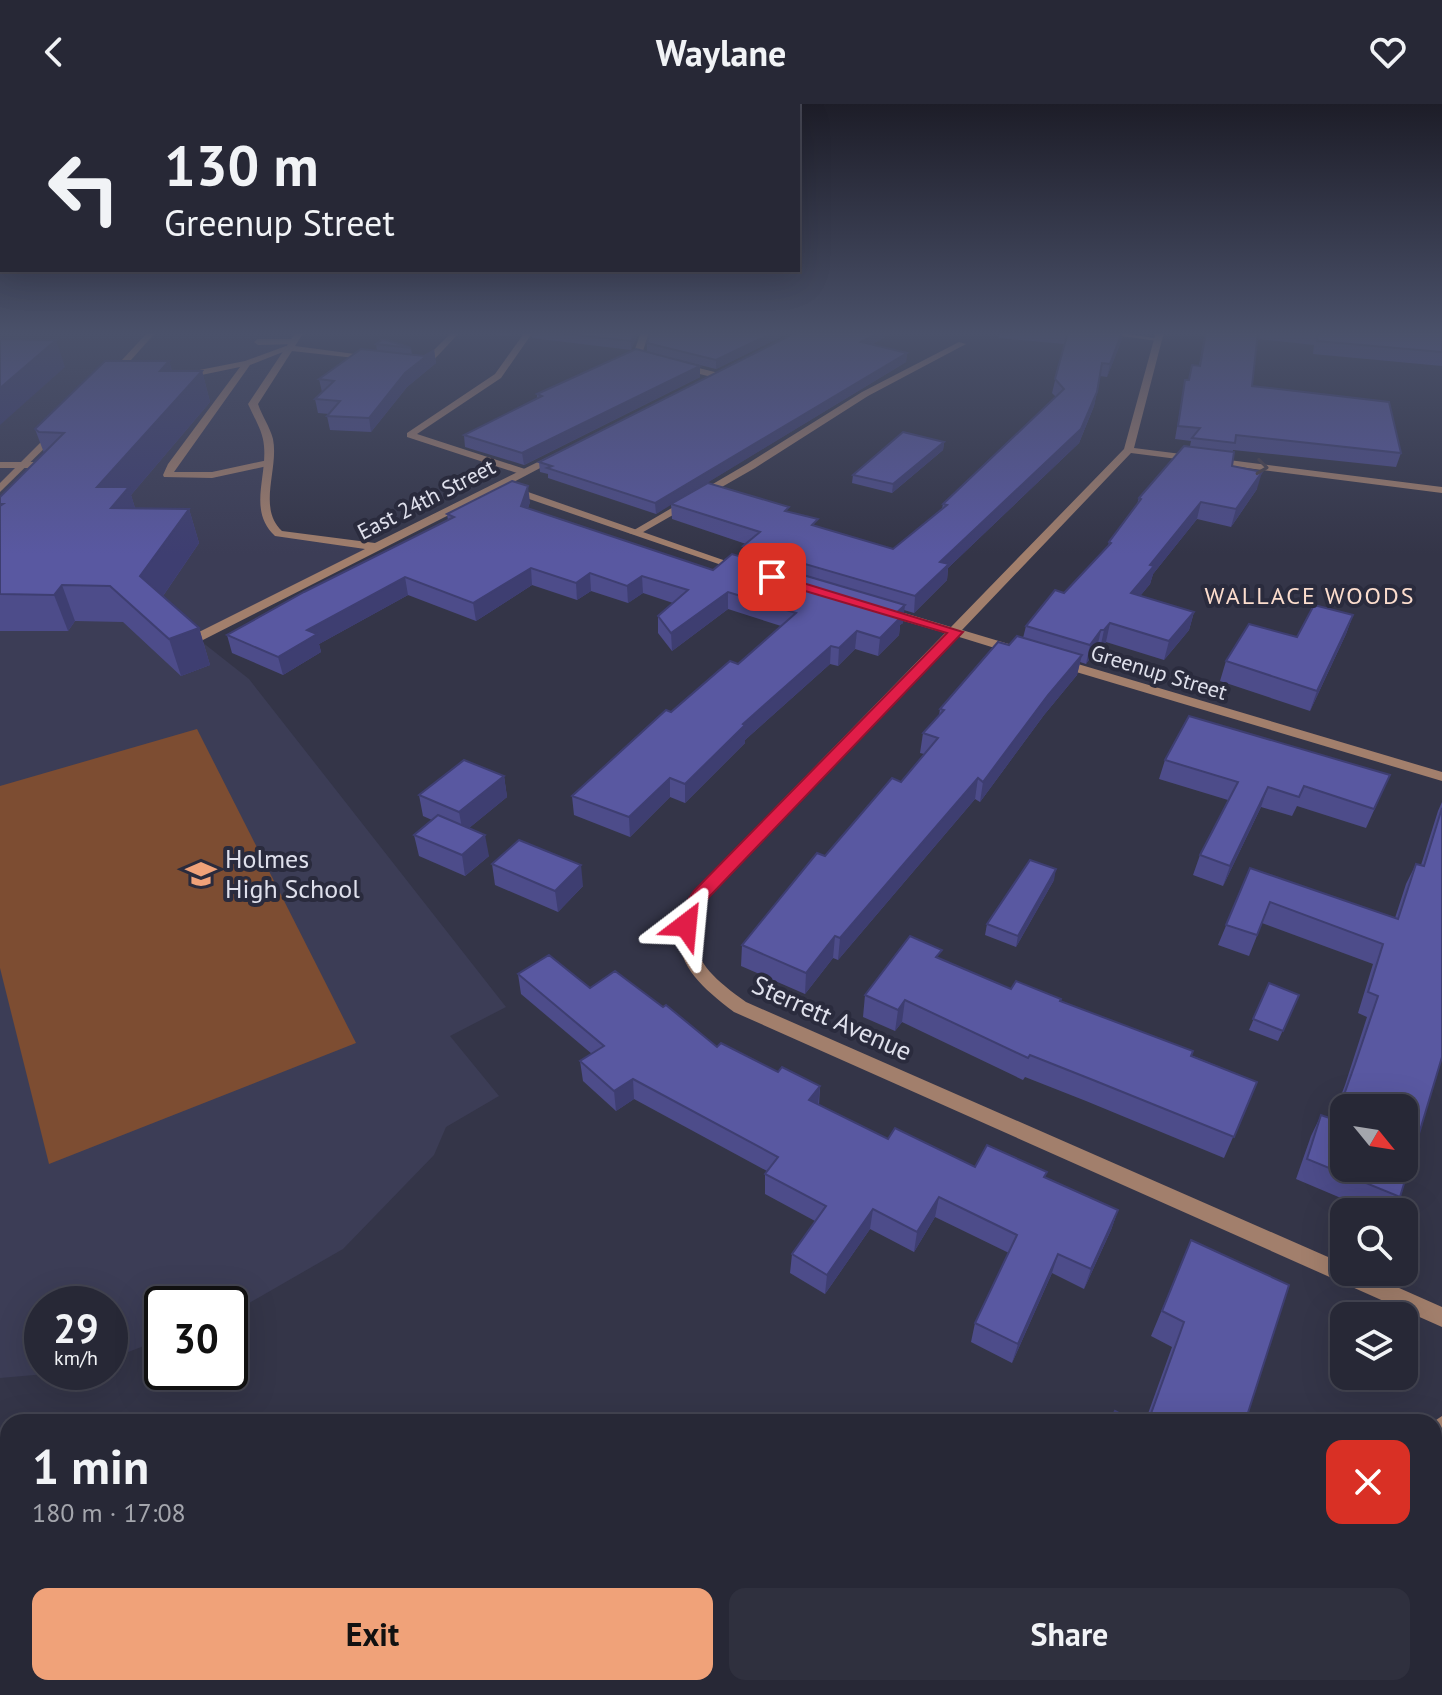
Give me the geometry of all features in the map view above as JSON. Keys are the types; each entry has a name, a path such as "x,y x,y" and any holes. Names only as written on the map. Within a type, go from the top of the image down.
{"street":[{"path":"216,406 168,475 212,475 268,463"},
{"path":"254,406 269,440 266,513 272,530 279,534 377,547"},
{"path":"453,406 410,435 524,472"},
{"path":"634,533 751,466 846,406"},
{"name":"Sterrett Avenue","path":"1140,406 1129,450 700,895 689,912 686,925 687,952 698,975 740,1007 1442,1317"},
{"path":"0,489 67,422"},
{"path":"1129,450 1442,490"},
{"name":"East 24th Street","path":"197,638 565,452"},
{"path":"0,465 43,465"},
{"path":"499,485 757,573"},
{"path":"864,605 1032,654"},
{"name":"Greenup Street","path":"1047,659 1442,777"}],"shaded area":[{"name":"Holmes High School","path":"0,406 258,406 269,440 266,487 272,530 377,547 197,638 249,679 506,1007 450,1036 499,1096 446,1127 434,1155 343,1249 248,1304 248,1286 144,1286 144,1346 128,1352 128,1286 24,1286 24,1376 0,1378"},
{"path":"197,729 356,1043 49,1164 0,968 0,786"}],"building":[{"path":"58,406 170,406 97,487 129,487 111,508 189,509 140,576 199,628 169,639 110,586 62,585 54,595 0,594 0,506 3,504 0,504 0,497 64,433 39,432 35,429"},
{"path":"335,406 378,406 369,418 327,416"},
{"path":"522,406 618,406 522,453 464,435"},
{"path":"650,406 818,406 655,503 547,468 552,466 539,462"},
{"path":"1046,406 1091,406 1081,429 940,562 949,564 915,596 743,546 760,532 671,504 708,483 789,507 785,511 818,519 812,525 893,549 947,505 943,504"},
{"path":"1181,406 1390,406 1401,453 1236,435 1235,443 1192,438 1200,428 1178,426"},
{"path":"903,432 944,442 893,484 853,475"},
{"path":"1184,446 1234,452 1232,466 1262,472 1236,509 1201,502 1131,593 1194,612 1169,641 1110,623 1090,645 1026,626 1055,590 1064,593 1111,543 1139,498"},
{"path":"512,481 528,486 521,506 713,570 732,554 905,605 894,615 901,617 880,638 857,631 839,648 831,646 743,724 685,784 670,778 629,817 572,796 666,710 671,712 730,661 738,664 796,613 728,592 671,633 658,616 688,590 642,576 627,586 590,573 576,583 531,568 473,603 405,577 307,630 317,634 278,657 227,635 304,592 454,517 447,514"},
{"path":"1314,605 1353,615 1317,691 1226,661 1249,624 1297,637"},
{"path":"1017,636 1082,655 983,782 978,778 840,938 835,936 806,973 742,945 817,853 825,856 892,778 901,782 938,738 923,733 944,710 940,709 998,642 1009,645"},
{"path":"1189,716 1390,775 1374,809 1304,786 1299,797 1268,787 1230,866 1200,855 1238,782 1165,760"},
{"path":"464,760 504,776 459,812 419,795"},
{"path":"1442,808 1442,1057 1418,1137 1418,1094 1344,1094 1378,996 1368,992 1383,944 1270,902 1257,935 1226,925 1250,868 1398,919 1416,864 1424,866"},
{"path":"438,815 485,835 462,855 414,835"},
{"path":"519,840 581,865 555,891 492,864"},
{"path":"1030,860 1056,869 1018,936 987,924"},
{"path":"910,936 942,950 936,957 1011,989 1016,981 1060,1001 1193,1051 1191,1056 1257,1082 1234,1137 1030,1055 1028,1058 905,1000 898,1010 865,995"},
{"path":"549,955 590,988 615,971 663,1007 666,1005 717,1047 721,1043 778,1072 782,1067 820,1086 809,1100 888,1139 895,1128 975,1167 987,1145 1047,1172 1044,1177 1118,1210 1091,1269 1058,1254 1018,1344 975,1323 1017,1235 939,1197 917,1232 873,1209 827,1275 792,1254 826,1206 765,1174 778,1157 633,1079 614,1091 580,1061 604,1046 518,974"},
{"path":"1269,983 1299,995 1283,1031 1253,1019"},
{"path":"1321,1115 1330,1118 1330,1168 1307,1159"},
{"path":"1363,1182 1404,1182 1400,1197"},
{"path":"1191,1240 1289,1285 1248,1414 1151,1414 1184,1322 1162,1311"}],"place":[{"name":"Holmes High School","path":"201,874"}],"district":[{"name":"WALLACE WOODS","path":"1310,596"}],"route":[{"path":"686,925 689,912 700,895 956,632 772,577"}]}
